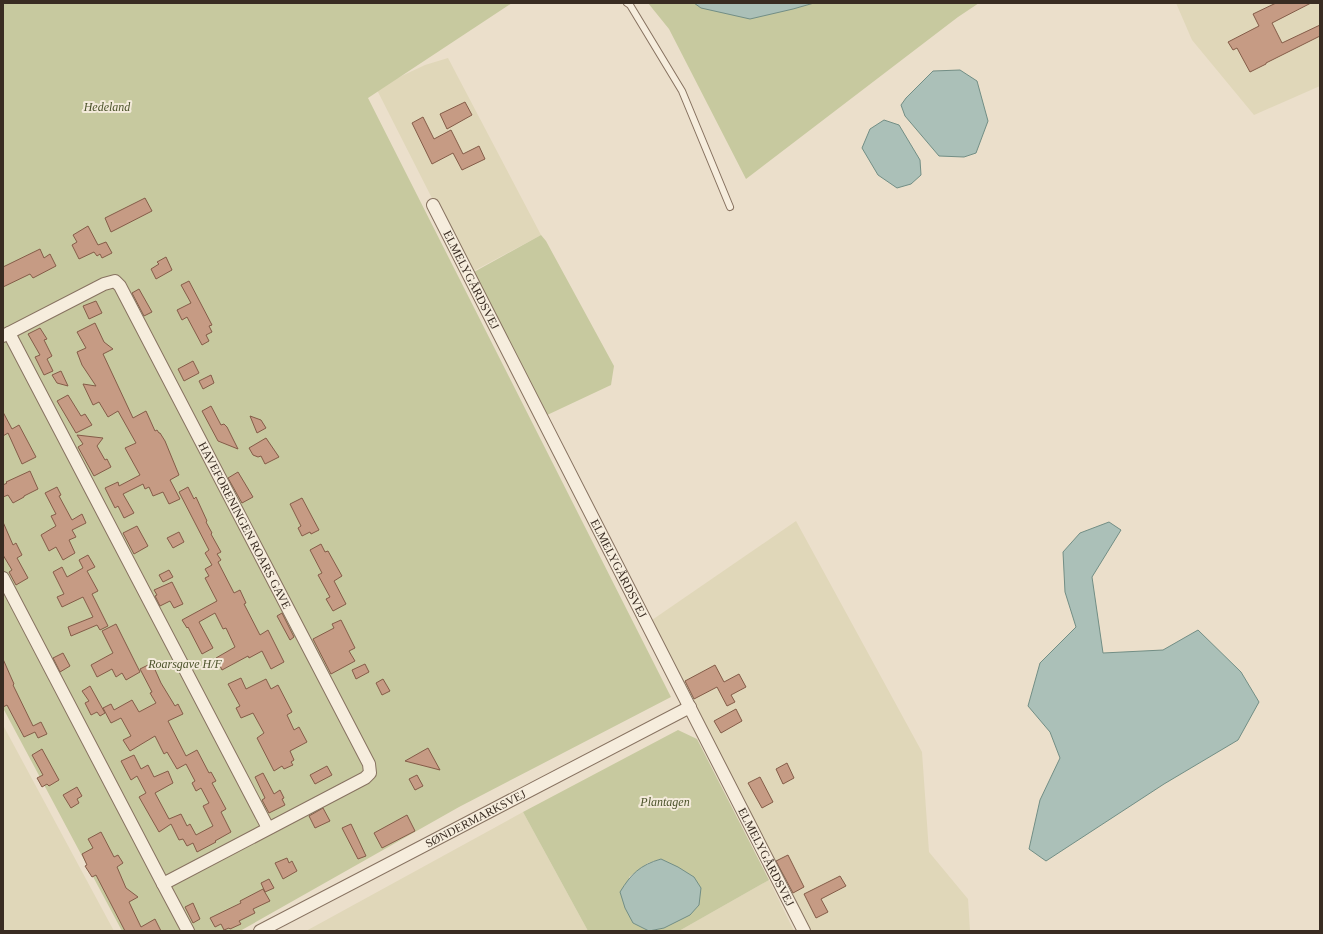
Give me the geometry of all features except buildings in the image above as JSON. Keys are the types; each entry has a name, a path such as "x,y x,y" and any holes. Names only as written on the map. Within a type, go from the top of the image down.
{"street":[{"name":"ELMELYGÅRDSVEJ","path":"433,205 804,931"},
{"name":"HAVEFORENINGEN ROARS GAVE","path":"163,884 365,778 370,773 369,764 120,286 115,281 104,284 6,335 268,828"},
{"path":"3,578 188,931"},
{"name":"SØNDERMARKSVEJ","path":"260,931 690,707"}],"lane":[{"path":"627,3 630,5 682,91 730,207"}],"shaded area":[{"path":"694,3 814,3 750,19 701,8"},
{"path":"1176,3 1320,3 1320,86 1254,115 1192,40"},
{"path":"448,58 541,235 470,273 376,88 425,65"},
{"path":"960,70 977,81 988,121 976,153 964,157 939,156 905,116 901,105 933,71"},
{"path":"884,120 899,125 920,160 921,175 911,184 897,188 878,175 862,148 870,129"},
{"path":"796,521 922,752 929,852 968,899 970,931 807,931 652,620"},
{"path":"1109,522 1121,530 1092,577 1103,653 1163,650 1198,630 1241,672 1259,702 1238,740 1164,784 1046,861 1029,849 1040,800 1060,758 1050,732 1028,706 1040,663 1076,627 1065,592 1063,552 1080,533"},
{"path":"3,725 114,931 3,931"},
{"path":"523,812 588,931 306,931"},
{"path":"661,859 694,877 701,888 699,905 690,915 664,928 649,931 633,923 625,908 620,892 632,875 647,864"},
{"path":"769,880 794,931 679,931"}],"green space":[{"path":"3,3 512,3 368,98 671,697 459,807 240,931 122,931 3,708"},
{"path":"648,3 694,3 701,8 793,9 814,3 979,3 958,17 746,179 669,29"},
{"path":"541,235 546,241 614,366 611,385 545,416 474,272"},
{"name":"Plantagen","path":"678,730 697,739 769,880 679,931 650,931 664,928 661,859 648,863 629,877 633,923 649,931 588,931 523,812"}],"park label":[{"name":"Hedeland","path":"107,107"},
{"name":"Roarsgave H/F","path":"185,664"}]}
